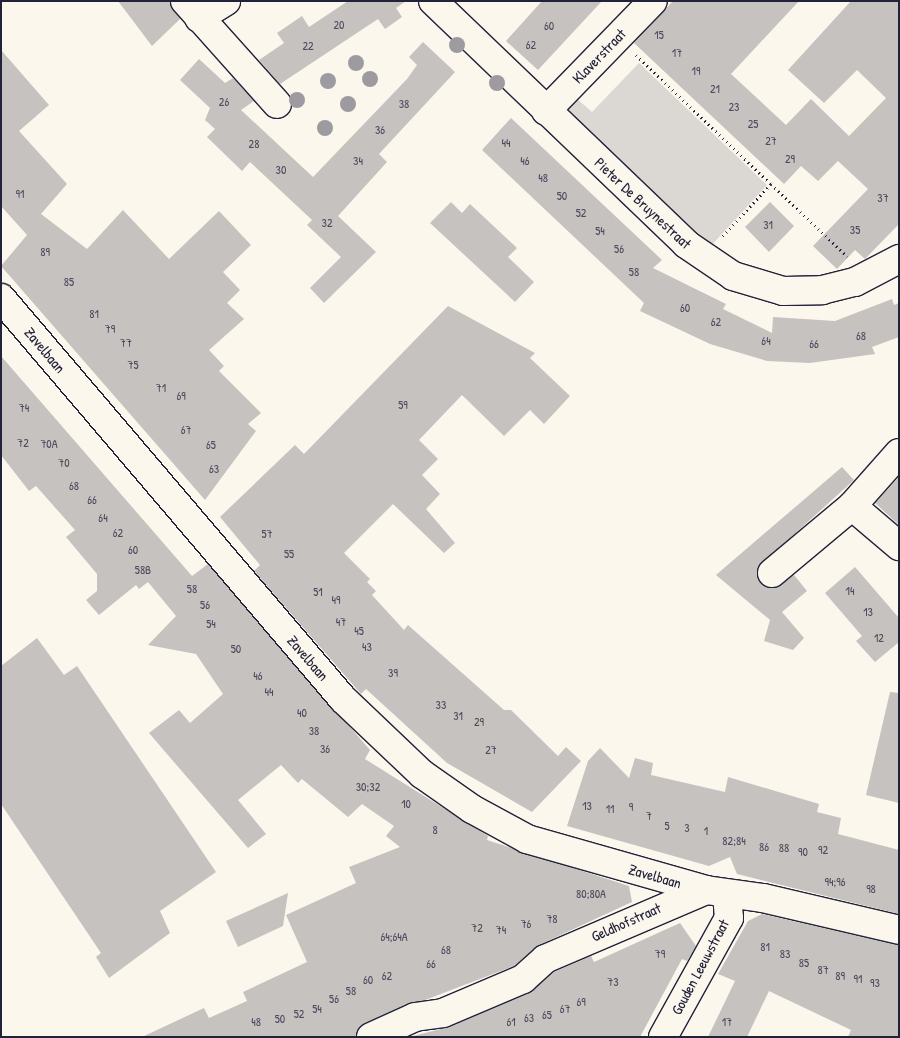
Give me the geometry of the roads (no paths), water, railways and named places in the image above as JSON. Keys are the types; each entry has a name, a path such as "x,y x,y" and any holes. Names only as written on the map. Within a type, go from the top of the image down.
{"street":[{"path":"226,1 192,10 277,104"},
{"name":"Pieter De Bruynestraat","path":"433,1 546,111 703,257 733,276 782,291 822,290 868,276 899,259"},
{"name":"Klaverstraat","path":"546,111 653,1"},
{"name":"Zavelbaan","path":"1,298 343,699 422,774 472,809 527,839 716,892"},
{"path":"772,573 852,506 899,454"},
{"path":"852,506 899,546"},
{"name":"Geldhofstraat","path":"371,1037 415,1017 443,1013 523,979 545,959 716,892 763,898 899,930"},
{"name":"Gouden Leeuwstraat","path":"663,1037 729,918 716,892"}]}
